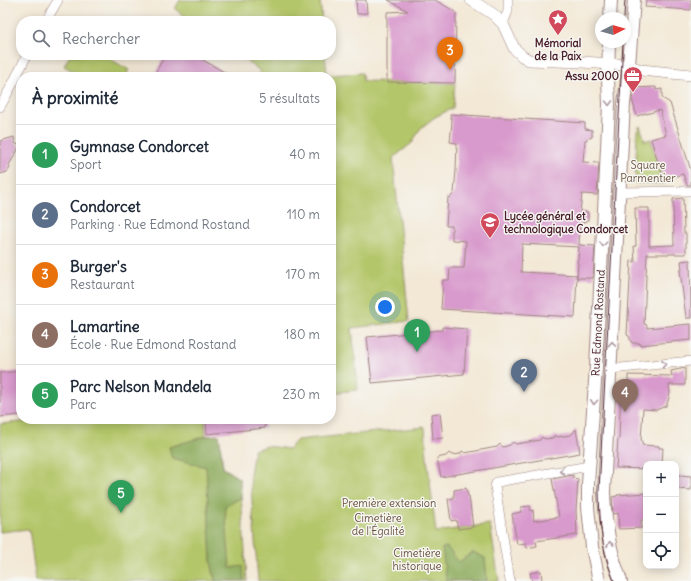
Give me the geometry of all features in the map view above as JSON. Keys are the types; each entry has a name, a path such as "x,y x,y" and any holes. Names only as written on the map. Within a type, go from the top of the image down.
{"main road":[{"path":"610,12 611,0"},
{"name":"Rue Edmond Rostand","path":"621,581 610,547 605,514 605,476 624,103 629,65 634,0"},
{"name":"Rue Edmond Rostand","path":"599,581 592,547 588,490 605,191 609,104 609,48"}],"street":[{"path":"49,16 58,0"},
{"path":"472,0 484,3 503,24 514,48 522,56 529,60 629,65 641,70 691,75"},
{"path":"503,24 508,11 508,0"},
{"path":"18,72 24,60"},
{"path":"0,107 16,76"},
{"path":"620,192 691,191"},
{"path":"611,369 691,361"},
{"path":"510,581 495,486 497,482 589,466"}],"green space":[{"path":"180,0 320,0 322,16 185,16 175,9"},
{"path":"67,60 112,60 129,70 128,72 74,72 64,66"},
{"path":"245,60 326,60 327,72 260,72"},
{"path":"362,73 363,81 455,83 453,108 427,123 420,129 412,143 393,158 409,321 352,328 358,390 336,392 336,74"},
{"name":"Square Parmentier","path":"640,126 645,141 651,139 665,184 635,183 637,131"},
{"path":"16,422 16,424 205,424 206,436 219,435 223,468 240,479 247,581 36,581 29,529 0,532 0,424"},
{"name":"Cimetière de l'Égalité","path":"425,427 427,458 436,532 490,524 499,581 258,581 250,474 254,450 267,446 289,449 297,440"},
{"path":"219,435 223,468 240,479 241,498 225,506 230,568 243,566 244,581 215,581 211,561 206,467 172,458 169,447 206,436"},
{"path":"447,547 459,562 473,552 485,558 486,581 446,581 442,548"}],"building":[{"path":"356,0 366,0 367,13 357,14"},
{"path":"388,0 435,0 456,12 455,83 387,82 387,12 408,11"},
{"path":"646,0 691,0 691,10 645,7"},
{"path":"162,60 203,60 224,72 156,72"},
{"path":"656,87 656,90 662,89 662,98 670,103 691,171 691,185 687,185 683,174 670,178 670,176 665,177 664,174 662,174 651,139 666,135 660,110 637,116 632,100 634,88"},
{"path":"450,114 585,123 585,129 592,130 592,137 585,140 583,162 599,163 597,195 582,194 580,212 588,212 588,220 580,224 579,245 595,246 593,278 577,278 579,247 522,244 521,272 577,275 575,317 441,309 443,280 449,280 450,268 464,268 466,241 452,240 452,226 446,226 448,197 450,198 454,193 457,143 450,142 452,122"},
{"path":"14,137 16,153 7,172 0,174 0,141"},
{"path":"683,198 686,254 647,254 644,324 647,325 647,328 691,324 691,340 640,345 640,343 633,343 627,335 631,261 635,262 635,208 649,208 649,246 674,245 673,199"},
{"path":"690,260 691,318 686,318 680,270 682,270 681,261"},
{"path":"442,327 467,329 464,374 372,383 367,337 442,330"},
{"path":"685,368 685,385 669,385 670,393 666,406 656,410 643,409 642,445 659,446 659,448 663,448 662,461 643,461 643,469 616,468 619,439 621,384 628,384 628,375 672,376 671,371"},
{"path":"16,371 16,415 0,417 0,373"},
{"path":"440,413 443,438 433,439 431,414"},
{"path":"206,424 265,424 265,428 207,434"},
{"path":"576,429 580,453 441,477 437,458 446,456 449,453 452,455 460,454 462,451 465,453 497,447 500,444 503,447 510,445 513,442 516,444 540,440 542,437 545,439 553,438 555,435 558,437 571,435"},
{"path":"573,475 573,478 578,479 576,510 577,535 536,541 537,546 527,548 526,543 517,544 512,514 521,512 521,507 530,506 531,511 533,510 534,521 559,517 552,479"},
{"path":"679,475 691,476 691,490 679,489"},
{"path":"466,488 469,496 473,527 458,529 456,520 451,521 448,499 454,498 454,490"},
{"path":"643,493 643,520 641,520 642,528 619,529 618,513 613,514 612,497 617,495"},
{"path":"541,571 542,581 532,581 530,573"}],"tram line":[{"path":"624,12 625,0"},
{"path":"614,581 604,548 599,491 623,48"}],"place":[{"name":"Mémorial de la Paix","path":"558,36"},
{"name":"Burger's","path":"450,70"},
{"name":"Assu 2000","path":"633,93"},
{"name":"Lycée général et technologique Condorcet","path":"490,239"},
{"name":"Gymnase Condorcet","path":"417,352"},
{"name":"Condorcet","path":"524,392"},
{"name":"Lamartine","path":"625,412"},
{"name":"Parc Nelson Mandela","path":"121,513"}],"park label":[{"name":"Première extension","path":"389,503"},
{"name":"Cimetière historique","path":"417,559"}]}
